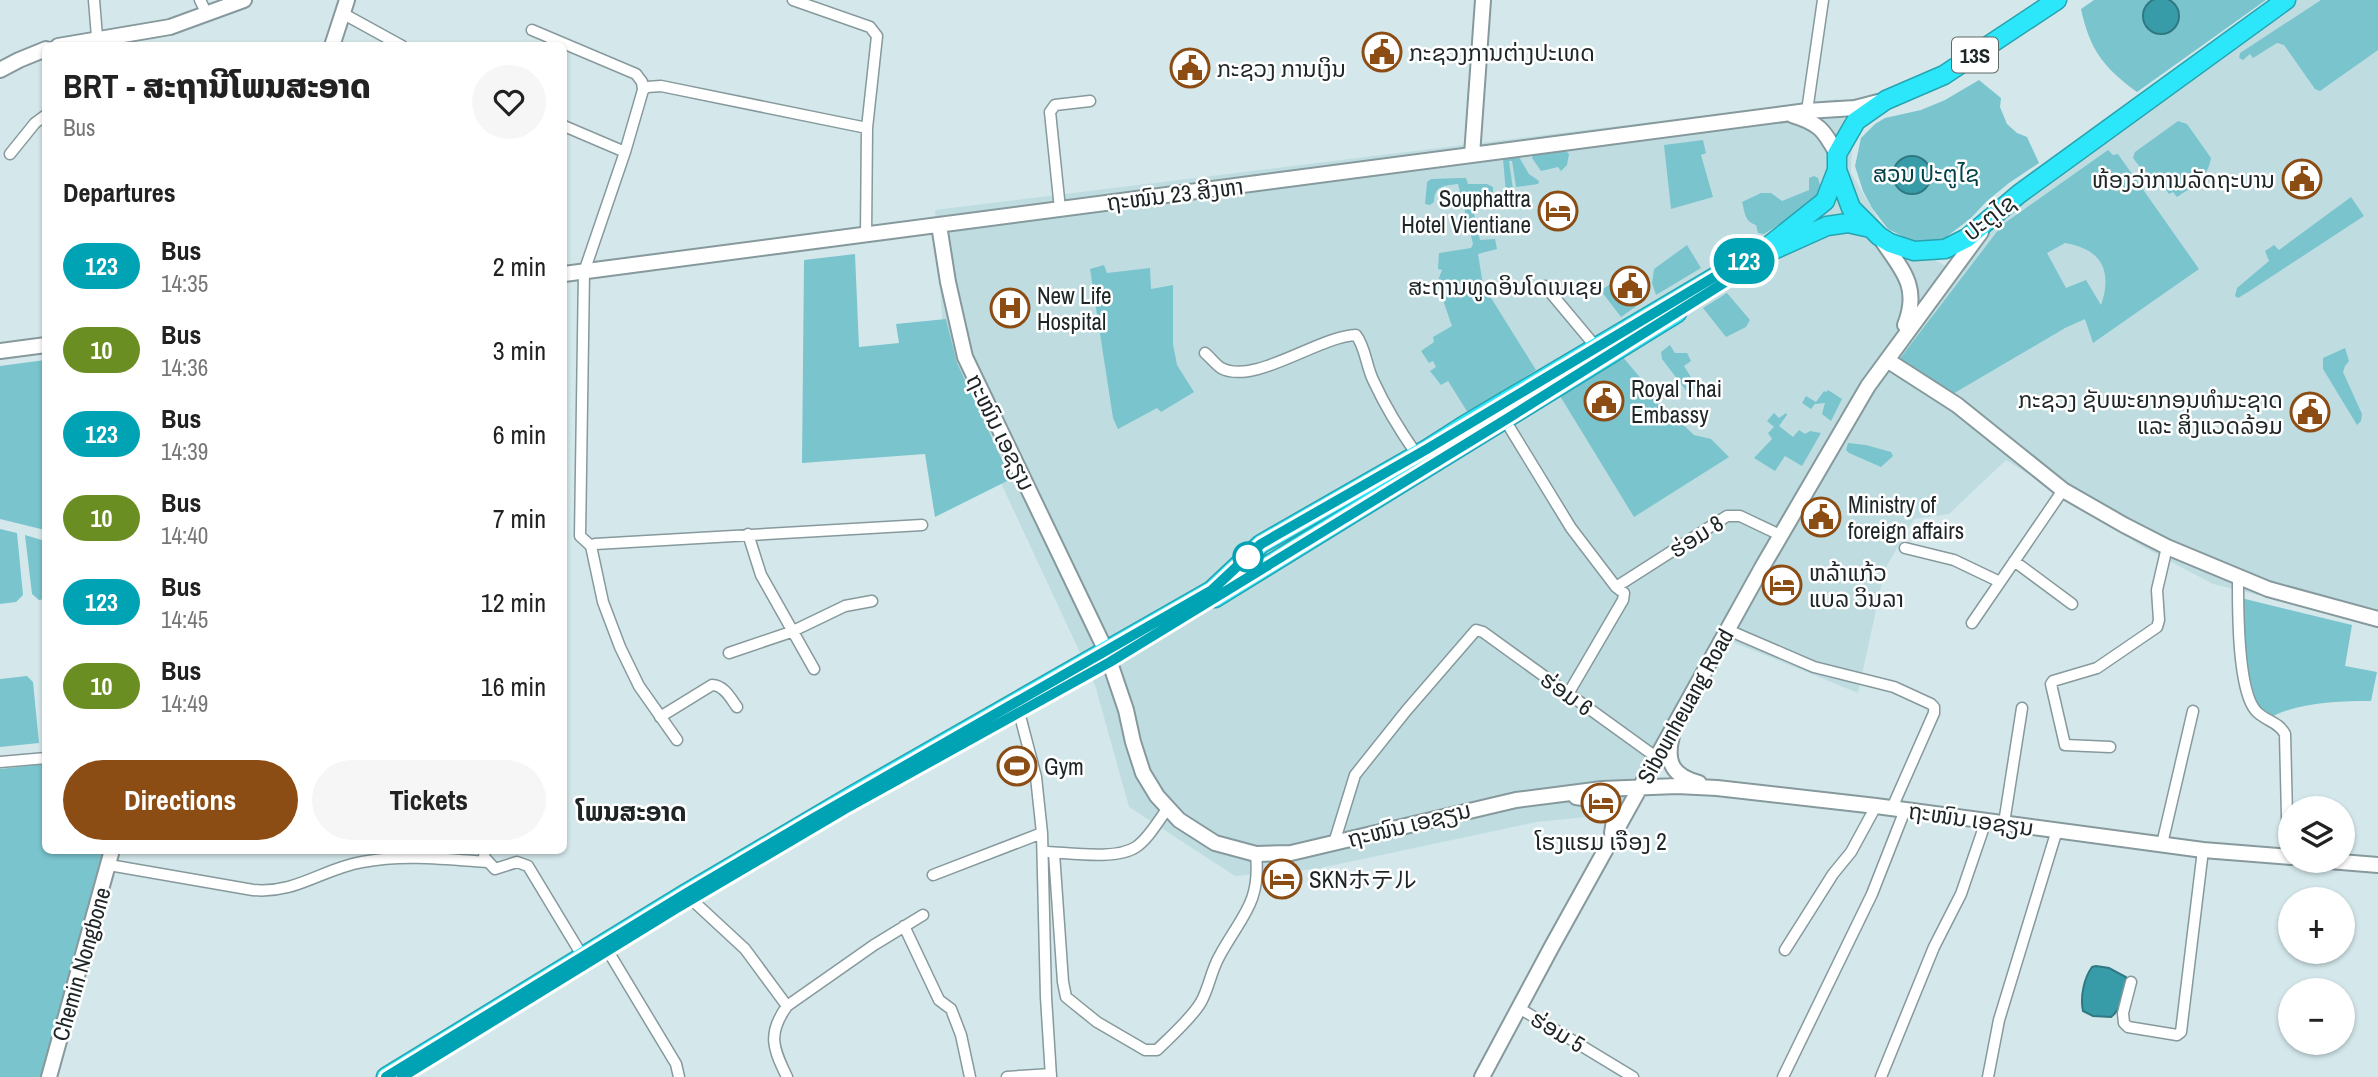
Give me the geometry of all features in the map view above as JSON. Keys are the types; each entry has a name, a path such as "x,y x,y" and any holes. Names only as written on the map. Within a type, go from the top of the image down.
{"highway":[{"name":"13S","path":"1751,260 1825,201 1837,162 1856,121 1886,100 1944,75 2057,0"},
{"name":"ປະຕູໄຊ","path":"1837,162 1852,208 1874,232 1890,243 1914,251 1945,249 1967,238 2031,185 2286,0"},
{"name":"13S","path":"402,1077 691,899 1019,712 1505,420 1741,261 1751,260 1827,226 1848,223 1874,232"},
{"name":"13S","path":"386,1077 853,795 1108,657 1212,590 1261,544 1417,455 1597,347 1679,305"}],"main road":[{"path":"75,42 97,37 119,40 170,27 244,0"},
{"path":"1472,155 1483,0"},
{"path":"333,42 344,3"},
{"path":"0,70 42,51"},
{"name":"ຖະໜົນ 23 ສິງຫາ","path":"567,274 1787,113 1855,108 1886,100"},
{"path":"1787,113 1808,120 1825,131 1837,162"},
{"name":"Sibounheuang Road","path":"1482,1077 1611,838 1780,535 1868,386 1990,220"},
{"name":"ຖະໜົນ ເອຊຽນ","path":"939,225 965,357 1108,657 1143,773 1157,796 1179,820 1215,843 1256,854 1291,853 1462,811 1555,793 1639,788 1717,788 1876,806 2203,850 2278,856"},
{"name":"Sibounheuang Road","path":"1874,232 1906,276 1912,295 1910,313 1898,342"},
{"path":"0,351 42,346"},
{"path":"1887,360 1957,405 2063,490 2167,547 2238,577 2298,598 2378,619"},
{"path":"1679,716 1671,737 1669,760 1674,770 1682,777 1717,788"},
{"path":"1555,793 1591,798 1609,805 1614,820 1611,838"},
{"name":"Chemin Nongbone","path":"49,1077 110,858"},
{"path":"2355,863 2378,865"}],"street":[{"path":"94,0 97,37"},
{"path":"200,0 207,14"},
{"path":"793,0 870,27 876,33 878,40 867,128 866,236"},
{"path":"1807,111 1823,0"},
{"path":"344,3 397,42"},
{"path":"532,30 560,42"},
{"path":"567,45 636,74 642,82 643,90 625,152 584,272 580,536 591,547 603,602 620,647 639,686 677,740"},
{"path":"643,90 661,86 867,128"},
{"path":"1060,209 1050,112 1055,105 1090,101"},
{"path":"10,154 35,123 42,119"},
{"path":"567,127 625,152"},
{"path":"1540,287 1545,286 1597,347"},
{"path":"1205,353 1221,368 1249,372 1338,339 1356,335 1364,350 1374,382 1417,455"},
{"path":"1505,420 1571,528 1616,587 1624,593 1623,600 1568,694"},
{"path":"1972,623 2063,490"},
{"name":"ຮ່ອມ 8","path":"1616,587 1727,516 1740,516 1780,535"},
{"path":"591,547 595,544 922,525"},
{"path":"748,534 761,575 791,632 814,668"},
{"path":"2110,747 2065,745 2052,684 2053,681 2097,668 2157,627 2160,620 2157,590 2167,547"},
{"path":"1906,548 1954,560 2000,582"},
{"path":"2014,561 2072,604"},
{"path":"2238,577 2238,643 2248,693 2256,711 2281,727 2285,734 2287,796"},
{"path":"729,653 791,632 845,606 872,601"},
{"name":"ຮ່ອມ 6","path":"1334,843 1355,775 1476,630 1483,632 1656,757"},
{"path":"1728,630 1814,667 1894,687 1934,707 1872,894 1783,1077"},
{"path":"660,718 712,685 723,689 737,707"},
{"path":"2004,823 2022,708"},
{"path":"2162,844 2193,711"},
{"path":"1007,1077 1051,1076 1042,832 1036,777 1019,712"},
{"path":"0,762 42,758"},
{"path":"1785,950 1833,874 1851,852 1876,806"},
{"path":"1042,852 1110,854 1127,851 1143,841 1168,808"},
{"path":"1881,1077 1929,958 1961,894 1986,821"},
{"path":"1988,1077 1999,1020 2057,830"},
{"path":"933,875 1042,832"},
{"path":"2131,982 2123,1013 2124,1023 2128,1027 2169,1035 2181,1032 2203,850"},
{"path":"1054,853 1066,997 1097,1022 1145,1050 1157,1050 1199,1005 1218,958 1242,922 1255,893 1258,877 1256,854"},
{"path":"484,854 484,858 495,869 517,862 528,866 583,957"},
{"path":"110,858 253,890 276,891 362,862 430,858 487,862"},
{"path":"691,899 745,949 787,1006"},
{"path":"787,1077 774,1046 775,1027 787,1006 923,915"},
{"path":"904,926 939,1000 951,1009 961,1035 970,1077"},
{"path":"608,951 676,1064 679,1077"},
{"name":"ຮ່ອມ 5","path":"1519,1008 1633,1077"}],"shaded area":[{"path":"2154,-1 2168,-1 2178,9 2178,23 2168,33 2154,33 2144,23 2144,9"},
{"path":"2286,0 2378,0 2378,624 2213,584 2143,547 2006,460 1949,514 1914,519 1885,569 1858,693 1730,641 1787,539 1625,813 1537,822 1316,869 1235,876 1129,807 1095,685 945,363 935,210 1838,99 1852,147 1851,173 1884,229 1952,270 1913,333 1995,223"},
{"path":"1912,156 1926,161 1931,175 1926,189 1912,194 1898,189 1893,175 1898,161"},
{"path":"2096,966 2109,968 2126,977 2120,1005 2111,1017 2093,1016 2083,1011 2082,994 2085,982 2089,971"}],"green space":[{"path":"2094,0 2266,0 2137,92 2107,66 2094,47 2081,9"},
{"path":"2321,0 2378,0 2378,50 2320,91 2315,89 2284,45 2277,43 2253,58 2250,54 2243,60 2239,58 2240,53"},
{"name":"ສວນ ປະຕູໄຊ","path":"1979,80 2001,98 2000,107 2007,124 2027,137 2039,163 2009,183 1970,219 1942,240 1914,242 1888,229 1863,191 1855,166 1861,138 1885,118 1921,110 1945,100"},
{"path":"2178,121 2187,124 2211,158 2203,176 2194,186 2177,197 2173,192 2169,194 2156,175 2149,179 2133,158 2135,152"},
{"path":"1703,140 1706,153 1701,155 1713,197 1671,209 1664,145"},
{"path":"2108,150 2113,155 2118,154 2199,269 2093,343 2085,319 1951,395 1898,361 2002,225","holes":["2065,243 2088,250 2101,263 2106,281 2101,305 2086,280 2066,288 2047,253"]},
{"path":"1566,151 1569,154 1567,165 1561,171 1558,167 1541,171 1532,158 1533,155"},
{"path":"1519,157 1529,174 1539,181 1538,184 1516,187 1512,161 1509,161 1513,189 1511,193 1506,193 1503,159"},
{"path":"1466,178 1468,184 1487,184 1493,187 1493,192 1485,195 1474,193 1470,196 1480,240 1495,239 1497,249 1478,254 1483,285 1536,370 1468,413 1448,381 1441,385 1430,371 1436,367 1433,361 1429,363 1421,351 1434,342 1433,337 1452,326 1437,283 1442,270 1438,269 1439,253 1471,248 1473,244 1458,184 1438,189 1434,202 1430,205 1425,204 1427,182 1431,179"},
{"path":"1809,178 1818,178 1822,192 1818,200 1764,234 1758,233 1756,225 1747,219 1742,202 1761,193 1771,193 1782,201 1809,190"},
{"path":"2351,197 2364,216 2248,292 2238,298 2235,296 2237,288 2269,261 2265,251 2274,245 2279,250"},
{"path":"1687,245 1701,268 1656,295 1652,283 1654,269"},
{"path":"855,254 859,347 899,343 896,324 946,319 957,363 1011,479 935,517 925,454 802,463 804,260"},
{"path":"1104,265 1107,273 1150,268 1151,289 1173,285 1173,344 1177,365 1194,392 1161,412 1157,408 1118,429 1113,418 1090,269"},
{"path":"1618,279 1623,280 1642,302 1621,317 1602,292"},
{"path":"1727,293 1750,320 1746,327 1726,337 1703,308"},
{"path":"1670,345 1675,353 1687,353 1691,361 1684,366 1697,387 1688,393 1662,359 1661,352"},
{"path":"2345,348 2349,361 2343,372 2362,414 2357,425 2323,369 2323,358"},
{"path":"1622,356 1668,415 1672,414 1694,435 1711,439 1729,457 1634,517 1560,396"},
{"path":"42,361 42,529 0,519 0,366"},
{"path":"1828,390 1842,399 1831,421 1822,414 1825,403 1815,404 1811,409 1802,403 1806,396 1816,402 1824,391"},
{"path":"1774,413 1779,418 1786,413 1779,426 1793,437 1799,430 1805,434 1810,431 1821,433 1802,466 1785,456 1775,471 1754,458 1772,439 1768,433 1774,427 1767,421"},
{"path":"1848,443 1891,452 1893,456 1881,467 1849,453 1846,450"},
{"path":"0,529 17,533 23,595 16,602 0,604"},
{"path":"25,535 42,540 42,600 32,594"},
{"path":"2241,598 2352,625 2345,666 2377,672 2371,701 2309,705 2273,716 2257,706 2241,644"},
{"path":"27,676 33,682 39,743 0,747 0,679"},
{"path":"42,764 42,854 106,854 44,1077 0,1077 0,769"}],"bus line":[{"name":"123","path":"386,1077 812,819 1212,590 1261,544 1427,449 1741,261 1751,260 1746,269 1110,662 845,809 677,908 402,1077"}],"place":[{"name":"ກະຊວງການຕ່າງປະເທດ","path":"1382,52"},
{"name":"ກະຊວງ ການເງິນ","path":"1190,68"},
{"name":"ຫ້ອງວ່າການລັດຖະບານ","path":"2302,179"},
{"name":"Souphattra Hotel Vientiane","path":"1558,211"},
{"name":"ສະຖານທູດອິນໂດເນເຊຍ","path":"1630,286"},
{"name":"New Life Hospital","path":"1010,308"},
{"name":"Royal Thai Embassy","path":"1604,401"},
{"name":"ກະຊວງ ຊັບພະຍາກອນທຳມະຊາດ ແລະ ສິ່ງແວດລ້ອມ","path":"2310,412"},
{"name":"Ministry of foreign affairs","path":"1821,517"},
{"name":"ຫລ້າແກ້ວ ແບລ ວິນລາ","path":"1782,585"},
{"name":"Gym","path":"1017,766"},
{"name":"ໂຮງແຮມ ເຈືອງ 2","path":"1601,803"},
{"name":"SKNホテル","path":"1282,879"}],"district":[{"name":"ໂພນສະອາດ","path":"631,811"}]}
